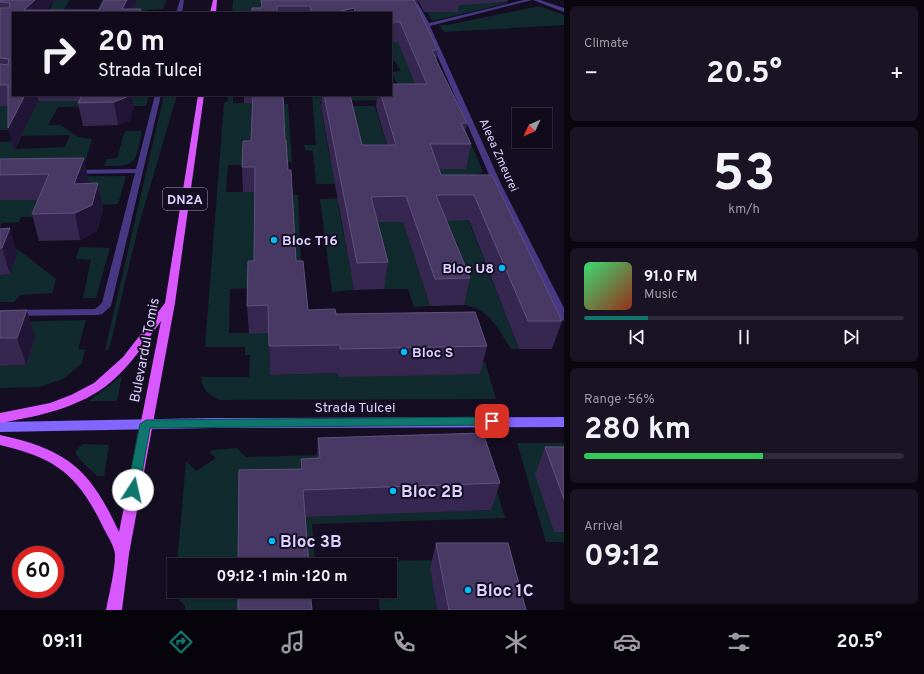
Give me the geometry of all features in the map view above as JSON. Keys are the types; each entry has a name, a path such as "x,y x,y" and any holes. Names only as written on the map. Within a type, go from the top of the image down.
{"main road":[{"path":"214,12 216,0"},
{"name":"Bulevardul Tomis","path":"114,610 122,554 170,303 201,96"},
{"path":"0,418 55,406 79,397 100,385 122,363 170,303"},
{"path":"0,440 33,447 54,457 76,471 105,516 122,554"}],"street":[{"path":"179,12 182,0"},
{"name":"Aleea Zmeurei","path":"414,0 427,25 498,186 564,318"},
{"path":"427,25 530,0"},
{"path":"535,0 564,10"},
{"path":"0,313 98,312 107,304 158,96"},
{"path":"68,172 140,171"},
{"name":"Strada Tulcei","path":"0,427 146,424 564,422"}],"green space":[{"path":"54,0 70,0 63,12 48,12"},
{"path":"102,0 166,0 163,9 148,10 147,12 96,12"},
{"path":"233,0 261,0 261,12 232,12"},
{"path":"421,0 438,12 458,12 444,0 509,3 432,21"},
{"path":"539,6 564,15 564,25 444,32 439,25 448,25"},
{"path":"392,27 420,27 455,98 416,97 401,90 392,74 392,72 401,71 395,61 392,61"},
{"path":"105,96 149,96 146,106 58,107 48,125 61,125 78,137 92,139 85,163 0,163 0,142 19,141 15,149 65,147 70,135 22,136 24,130 0,130 0,104"},
{"path":"164,96 177,96 139,224 109,350 105,350"},
{"path":"228,96 233,96 233,103 254,103 252,165 228,165 226,192 256,192 255,288 230,289 229,333 269,333 270,375 338,373 338,377 485,362 496,399 219,400 204,389 201,377 249,377 250,355 245,355 245,347 205,347 224,103 228,101"},
{"path":"312,96 382,96 384,100 320,101 330,159 419,160 456,108 483,172 477,175 437,175 431,183 316,184 313,151 305,150 304,145 316,145"},
{"path":"282,104 288,104 292,162 284,162"},
{"path":"346,106 375,106 387,146 356,151"},
{"path":"125,131 142,131 134,160 124,165 104,166 107,159 117,158"},
{"path":"126,176 118,204 76,206 61,216 21,217 19,222 2,223 0,228 0,200 83,199 0,185 0,177"},
{"path":"431,189 491,190 558,335 546,335 486,200 461,201 519,349 511,349 497,327 480,310 464,305 432,221 442,221"},
{"path":"291,195 298,195 302,288 296,289"},
{"path":"353,198 388,203 338,204 354,290 332,292 320,199"},
{"path":"368,222 403,222 430,306 414,307 408,289 384,289"},
{"path":"8,242 56,279 52,293 20,295 14,302 0,302 0,275 10,274"},
{"path":"80,247 110,248 96,298 83,298 91,260 76,259"},
{"path":"86,320 78,349 85,350 82,363 63,379 39,387 0,388 0,366 25,365 0,322"},
{"path":"122,376 117,401 89,401"},
{"path":"517,443 564,443 564,474 535,475 554,532 564,532 564,542 546,542"},
{"path":"82,444 109,445 104,476 97,476 77,456 75,452"},
{"path":"237,448 246,457 485,451 505,518 312,524 314,558 305,558 302,517 491,510 317,466 245,558 178,558 186,461 196,471 216,458 210,453 211,450"},
{"path":"509,559 430,569 437,610 380,610 379,598 397,598 397,561"},
{"path":"178,598 240,598 240,610 185,610 185,606"}],"building":[{"path":"0,0 35,0 24,10 99,10 104,0 127,0 122,9 141,9 140,12 12,12 12,96 24,96 8,128 8,85 0,85 0,64 8,65 9,59 0,58 0,8 9,8 10,3 0,2"},
{"path":"261,0 414,0 438,50 432,50 467,123 461,123 471,144 430,144 441,175 492,175 562,321 528,321 474,195 436,195 470,278 435,279 406,196 371,197 388,262 357,263 324,96 350,96 362,145 396,145 381,96 392,96 392,84 427,84 400,22 392,22 392,12 356,12 354,8 337,12 312,12 310,6 277,6 277,12 252,12 252,8 262,8"},
{"path":"82,96 128,96 114,102 78,103"},
{"path":"253,96 283,96 288,170 291,170 296,261 303,261 308,310 335,309 336,314 475,312 487,346 340,349 340,345 269,346 268,305 247,306 248,261 254,261 255,167 242,167 243,141 251,141"},
{"path":"84,158 74,184 98,183 92,205 75,213 32,214 49,174 0,175 0,159"},
{"path":"10,228 2,248 0,248 0,229"},
{"path":"27,310 17,338 0,338 0,311"},
{"path":"483,433 500,483 303,490 308,558 238,558 239,470 302,469 301,459 320,458 318,438"},
{"path":"545,447 564,447 564,499"},
{"path":"436,543 508,543 526,610 449,610"},
{"name":"Bloc 3B","path":"238,598 311,598 312,610 238,610"}],"place":[{"name":"Bloc T16","path":"274,240"},
{"name":"Bloc U8","path":"502,268"},
{"name":"Bloc S","path":"404,352"},
{"name":"Bloc 2B","path":"393,491"},
{"name":"Bloc 3B","path":"272,541"},
{"name":"Bloc 1C","path":"468,590"}],"route":[{"path":"133,490 146,424 492,421"}]}
